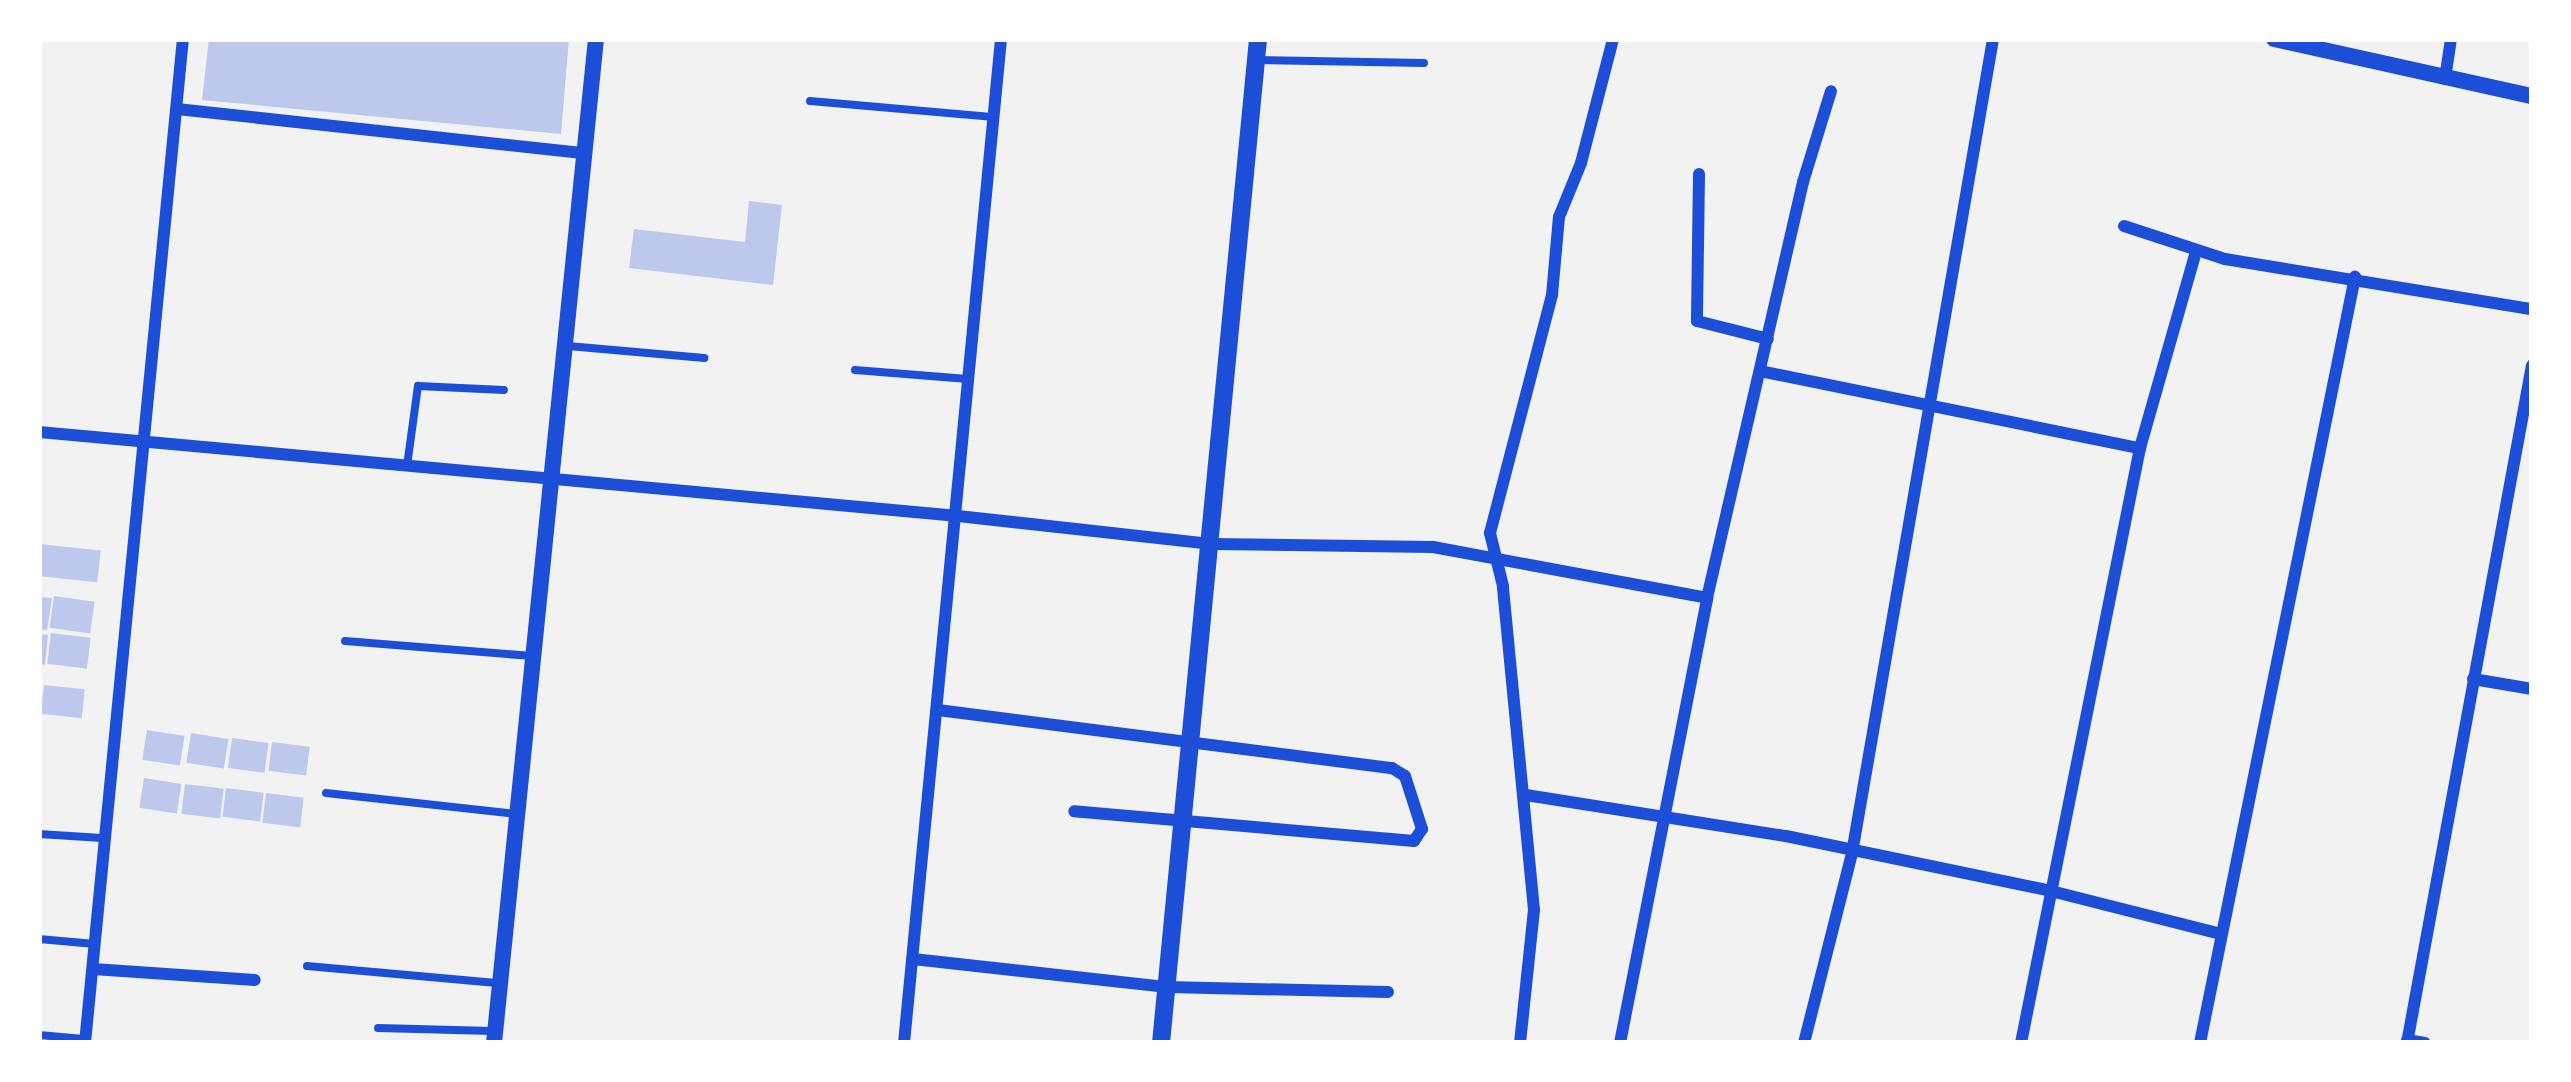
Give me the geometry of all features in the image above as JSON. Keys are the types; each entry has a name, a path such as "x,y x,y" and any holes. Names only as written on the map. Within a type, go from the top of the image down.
{"main road":[{"path":"1161,1043 1258,39"}],"street":[{"path":"86,1041 102,838 183,39"},
{"path":"494,1037 596,39"},
{"path":"904,1043 1001,39"},
{"path":"1520,1043 1534,910 1503,586 1493,560 1491,528 1554,288 1558,217 1581,164 1613,39"},
{"path":"1804,1043 1852,853 1934,404 1993,39"},
{"path":"2274,39 2532,96"},
{"path":"2445,79 2451,39"},
{"path":"1620,1043 1707,598 1803,182 1832,91"},
{"path":"177,109 585,154"},
{"path":"1699,174 1697,321 1768,339"},
{"path":"2124,226 2196,252 2532,309"},
{"path":"2021,1043 2047,890 2140,448 2196,252"},
{"path":"2200,1043 2355,277"},
{"path":"2425,1043 2407,1041 2532,365"},
{"path":"1760,371 2140,448"},
{"path":"39,433 958,516 1212,544 1433,547 1707,598"},
{"path":"2474,679 2532,689"},
{"path":"938,710 1400,771 1422,829 1414,841 1074,811"},
{"path":"1526,795 1667,816 2047,890 2221,934"},
{"path":"913,959 1167,987 1388,992"},
{"path":"93,969 255,980"}],"lane":[{"path":"1256,60 1424,63"},
{"path":"810,101 994,117"},
{"path":"566,346 704,358"},
{"path":"855,370 970,379"},
{"path":"407,466 418,386 503,390"},
{"path":"345,641 534,656"},
{"path":"326,793 517,814"},
{"path":"39,834 102,838"},
{"path":"39,939 94,944"},
{"path":"307,966 500,984"},
{"path":"378,1028 494,1037"},
{"path":"39,1035 86,1041"}],"building":[{"path":"209,39 569,39 561,134 202,100"},
{"path":"749,201 782,205 773,285 629,268 634,229 745,242"},
{"path":"39,544 101,550 97,582 39,576"},
{"path":"54,596 95,602 90,633 50,628"},
{"path":"39,597 52,598 47,630 39,629"},
{"path":"51,633 91,638 87,669 47,664"},
{"path":"39,634 48,635 45,665 39,664"},
{"path":"44,685 85,689 82,718 41,714"},
{"path":"147,730 185,736 180,766 142,760"},
{"path":"191,733 229,739 224,769 186,763"},
{"path":"232,738 269,743 264,773 228,768"},
{"path":"272,742 310,747 306,775 268,771"},
{"path":"144,778 182,784 177,814 139,808"},
{"path":"185,784 224,789 220,819 181,814"},
{"path":"226,788 264,793 260,821 222,817"},
{"path":"266,793 304,798 300,827 262,823"}]}
